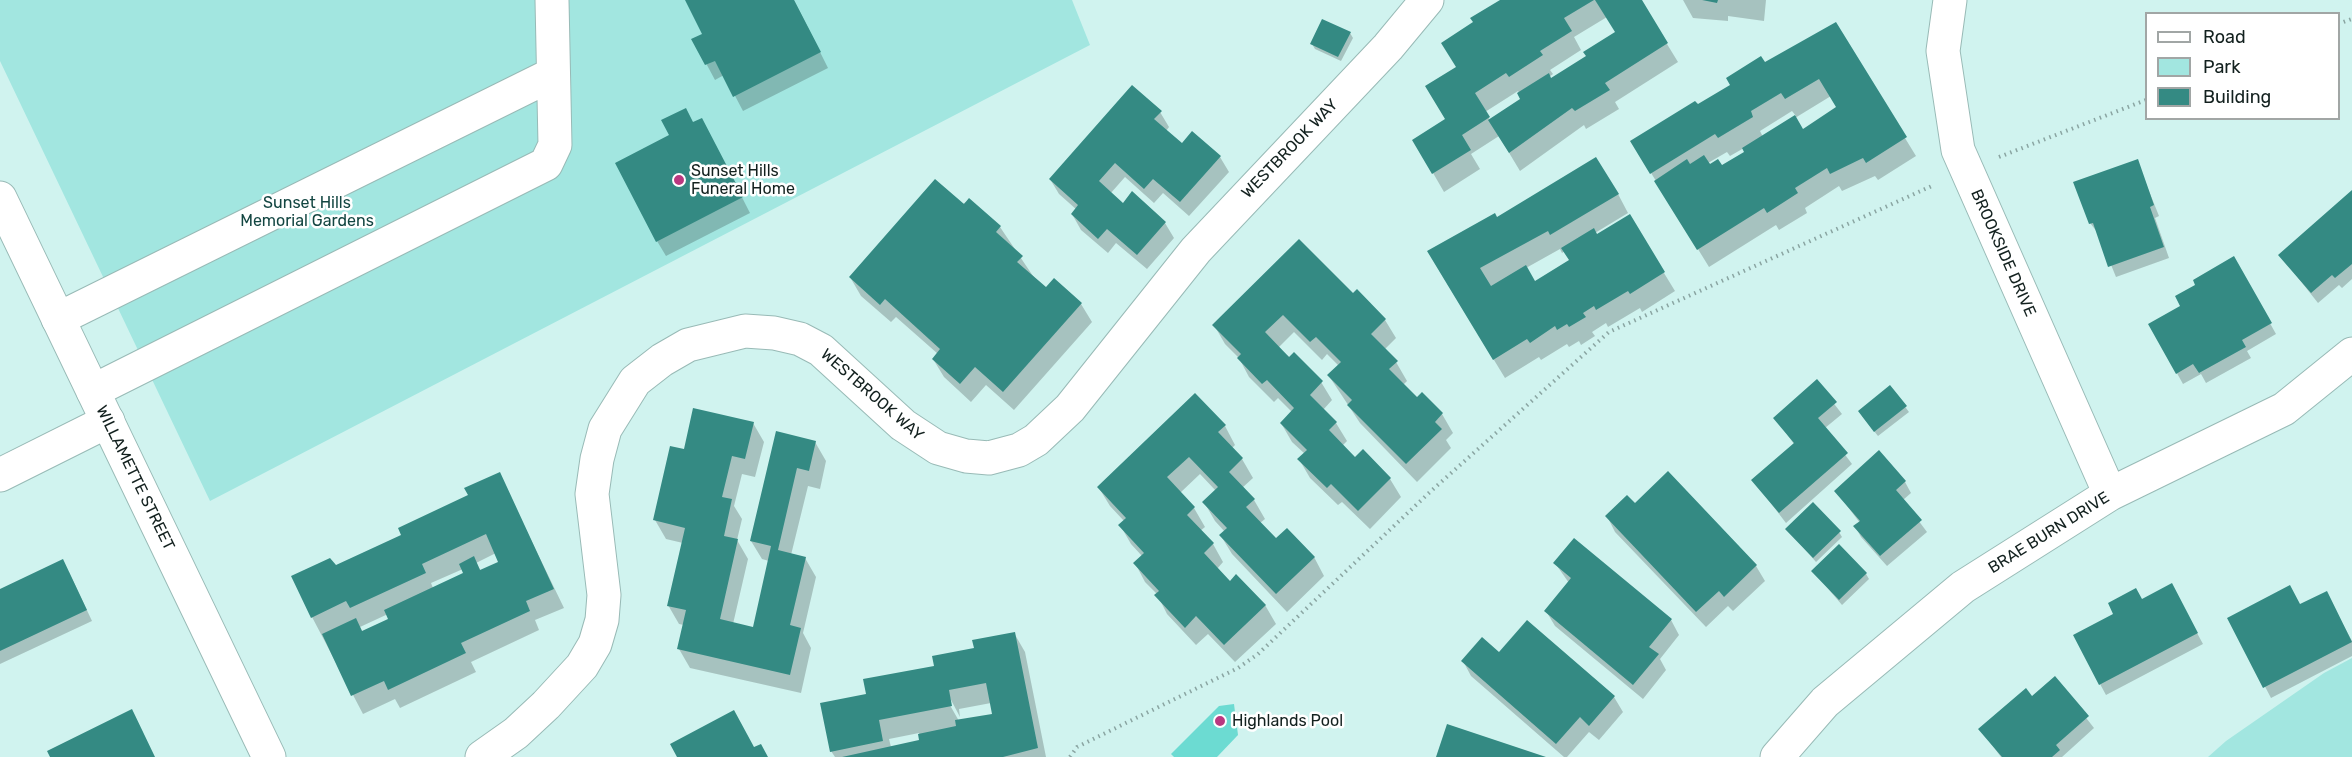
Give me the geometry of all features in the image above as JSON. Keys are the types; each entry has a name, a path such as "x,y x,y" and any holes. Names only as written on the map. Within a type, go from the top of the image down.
{"street":[{"path":"93,391 546,164 555,145 552,0"},
{"name":"WESTBROOK WAY","path":"482,757 546,705 582,666 595,644 602,620 604,596 592,494 597,459 605,429 635,381 662,360 688,345 745,332 774,333 800,339 821,350 903,425 938,448 966,456 989,458 1019,450 1053,426 1070,408 1203,241 1388,47 1427,0"},
{"name":"BROOKSIDE DRIVE","path":"1950,0 1943,51 1959,150 2110,494"},
{"path":"58,320 553,74"},
{"name":"WILLAMETTE STREET","path":"0,198 269,757"},
{"name":"BRAE BURN DRIVE","path":"1777,757 1825,702 1963,586 2110,494 2284,409 2352,354"},
{"path":"0,475 108,421"}],"path":[{"path":"1070,757 1077,747 1238,668 1258,654 1431,491 1609,332 1967,170 2145,99"}],"green space":[{"name":"Sunset Hills Memorial Gardens","path":"0,0 1072,0 1090,45 210,501 0,61"},
{"path":"2352,658 2352,757 2208,757 2226,741 2324,673"}],"shaded area":[{"name":"Highlands Pool","path":"1234,704 1238,735 1217,757 1174,757 1171,754 1219,706"}],"building":[{"path":"685,0 794,0 821,52 733,97 715,61 705,65 691,39 702,34"},
{"path":"1500,0 1594,0 1564,18 1572,31 1540,51 1543,55 1509,77 1506,73 1475,93 1490,117 1462,135 1471,150 1432,174 1412,140 1445,119 1425,86 1456,67 1441,43 1473,22 1470,18"},
{"path":"1595,0 1642,0 1668,43 1605,83 1610,90 1575,111 1572,108 1509,153 1488,120 1520,99 1517,93 1549,73 1551,78 1586,56 1583,52 1615,32"},
{"path":"1702,0 1718,0 1717,3"},
{"path":"1322,19 1351,32 1338,57 1310,44"},
{"path":"1836,22 1907,137 1866,163 1863,158 1830,174 1827,168 1795,188 1798,193 1767,213 1764,208 1697,250 1654,181 1687,159 1690,164 1704,155 1710,164 1718,159 1722,165 1744,152 1742,148 1795,115 1803,129 1836,107 1819,79 1785,99 1781,93 1751,111 1753,117 1718,138 1715,134 1650,174 1630,141 1695,101 1698,104 1730,85 1726,78 1761,56 1765,62"},
{"path":"1132,85 1162,111 1154,119 1182,143 1192,131 1221,156 1180,202 1153,179 1144,189 1115,163 1099,181 1123,203 1132,191 1166,222 1137,255 1107,229 1098,239 1071,214 1078,205 1049,179"},
{"name":"Sunset Hills Funeral Home","path":"686,108 693,122 702,118 743,197 656,242 615,163 669,135 661,120"},
{"path":"1596,157 1619,194 1550,235 1548,231 1480,268 1491,286 1526,265 1535,281 1569,260 1561,248 1594,228 1597,234 1630,214 1665,272 1630,294 1628,291 1596,310 1594,306 1583,313 1586,317 1569,327 1567,324 1557,330 1555,326 1530,343 1527,339 1493,360 1427,251 1495,213 1497,217"},
{"path":"2138,159 2154,205 2150,207 2164,247 2108,267 2093,223 2089,224 2073,182"},
{"path":"935,179 964,204 969,198 1001,226 996,232 1023,256 1017,262 1046,287 1054,278 1082,303 1003,392 975,367 960,384 932,359 940,349 885,299 880,305 849,277"},
{"path":"2352,190 2352,264 2335,278 2332,275 2311,293 2278,255"},
{"path":"1299,239 1353,293 1357,289 1386,319 1371,334 1398,361 1389,369 1417,397 1422,392 1443,413 1435,422 1442,429 1406,464 1347,405 1352,400 1327,375 1341,362 1316,337 1310,342 1283,315 1265,332 1289,357 1294,352 1323,381 1310,395 1337,422 1329,430 1355,457 1363,449 1391,478 1358,511 1331,484 1327,488 1297,459 1307,450 1280,423 1294,408 1267,380 1262,384 1237,358 1241,354 1212,325"},
{"path":"2234,256 2272,323 2242,340 2246,347 2199,373 2193,364 2176,374 2148,324 2180,306 2175,296 2195,285 2193,280"},
{"path":"1817,379 1837,402 1818,418 1848,453 1779,513 1751,480 1794,443 1773,418"},
{"path":"1890,385 1907,406 1874,432 1858,411"},
{"path":"1195,393 1226,425 1218,432 1243,458 1229,472 1255,499 1246,507 1276,538 1287,528 1315,557 1276,594 1219,535 1227,528 1202,502 1218,487 1189,457 1167,477 1195,507 1187,515 1214,543 1204,553 1230,581 1236,574 1266,605 1224,645 1196,616 1185,628 1154,595 1159,591 1133,563 1144,553 1118,525 1126,518 1097,487"},
{"path":"693,408 754,422 745,459 732,456 722,497 732,499 724,536 738,539 720,619 753,627 771,546 750,541 776,431 816,441 809,471 797,468 778,550 806,557 790,625 801,628 790,675 677,649 686,610 667,606 685,528 653,520 670,446 684,449"},
{"path":"1879,450 1906,481 1896,490 1922,520 1880,556 1853,526 1860,521 1834,491"},
{"path":"1668,471 1757,565 1724,597 1719,591 1696,612 1605,516 1627,495 1635,503"},
{"path":"500,472 554,589 526,601 530,611 461,643 466,653 388,690 384,681 351,696 322,634 356,618 362,631 388,619 384,610 463,573 459,564 474,556 480,570 498,562 486,534 422,564 426,573 350,608 346,601 311,618 291,576 330,558 336,565 401,535 398,528 468,495 464,488"},
{"path":"1813,502 1841,531 1813,558 1785,529"},
{"path":"1574,538 1672,619 1649,647 1659,654 1633,685 1544,611 1571,578 1553,563"},
{"path":"1839,544 1867,573 1839,600 1811,571"},
{"path":"63,559 87,610 0,651 0,589"},
{"path":"2172,583 2198,633 2099,685 2073,635 2113,614 2108,603 2136,588 2142,599"},
{"path":"2290,585 2300,604 2327,591 2352,642 2263,688 2227,618"},
{"path":"1527,620 1615,696 1589,726 1580,717 1556,744 1461,661 1482,637 1499,652"},
{"path":"1015,632 1038,748 1003,757 842,757 919,740 918,734 956,726 955,720 992,714 986,683 949,690 952,706 879,720 883,741 830,752 820,703 866,694 863,679 934,666 932,656 974,648 972,640"},
{"path":"2055,676 2089,716 2056,745 2060,750 2052,757 2002,757 1978,729 2026,688 2032,696"},
{"path":"132,709 155,757 50,757 47,751"},
{"path":"734,710 754,747 761,744 768,757 677,757 670,744"},
{"path":"1447,724 1546,757 1436,757"}],"place":[{"name":"Sunset Hills Funeral Home","path":"679,180"},
{"name":"Highlands Pool","path":"1220,721"}]}
